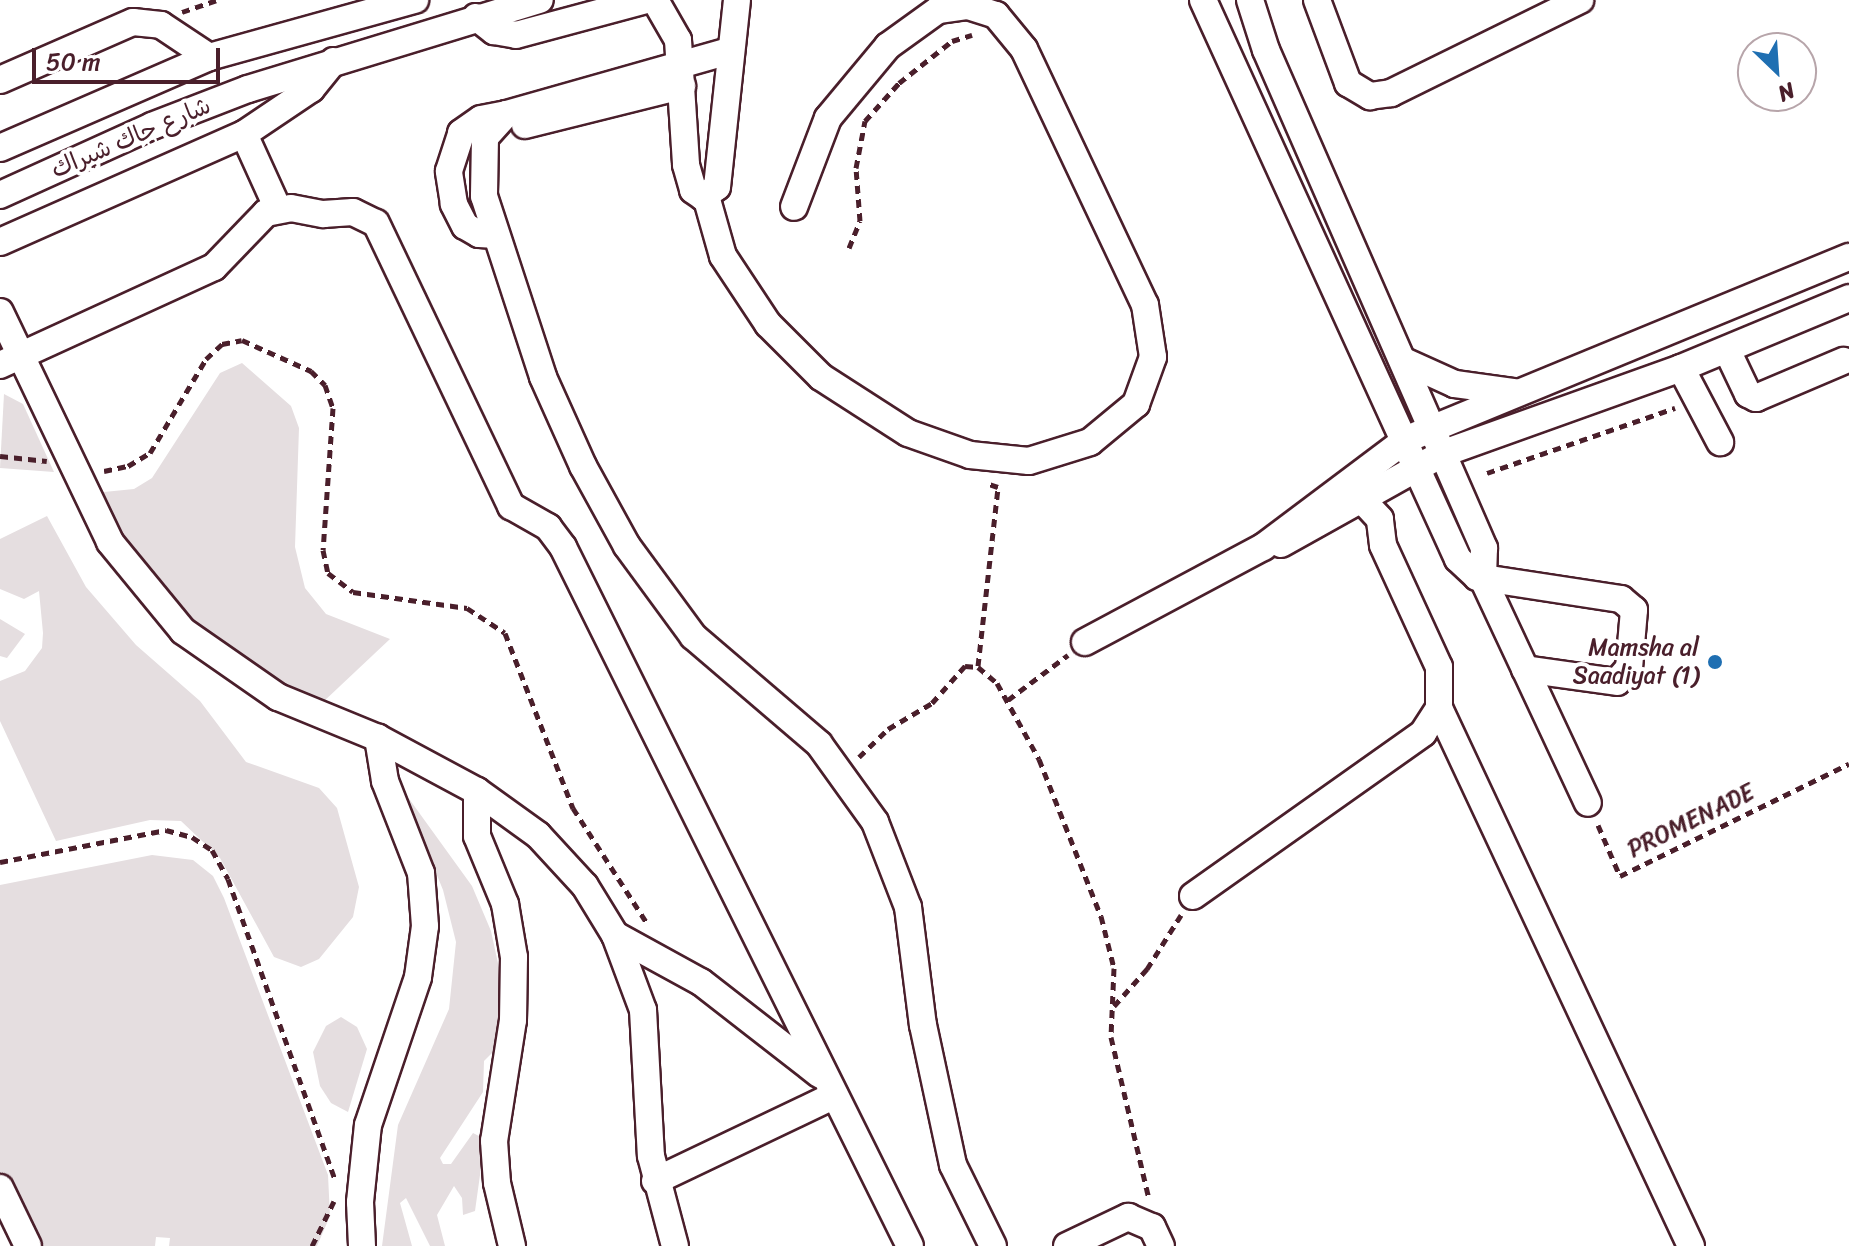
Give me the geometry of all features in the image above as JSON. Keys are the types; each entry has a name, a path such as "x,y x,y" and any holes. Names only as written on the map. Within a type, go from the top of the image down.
{"street":[{"name":"شارع جاك شيراك","path":"0,148 209,57 415,0"},
{"name":"شارع جاك شيراك","path":"0,195 152,126 334,60 540,0"},
{"path":"476,17 494,31 516,35 647,0"},
{"path":"655,0 673,25 681,74 688,177 695,193 706,196"},
{"path":"706,196 717,187 729,51 737,0"},
{"path":"1203,0 1407,439 1458,559 1483,579 1588,803"},
{"path":"1250,0 1266,50 1484,548 1483,579"},
{"path":"1317,0 1353,89 1381,96 1580,0"},
{"path":"706,196 715,235 734,277 768,324 814,370 884,421 933,443 989,459 1050,458 1109,431 1136,404 1153,357 1145,305 1017,36 996,15 968,6 924,18 846,91 814,147 794,207"},
{"path":"0,80 133,22 161,25 209,57"},
{"path":"483,147 526,125 681,74 729,51"},
{"path":"0,242 244,134 311,89 334,60"},
{"path":"496,235 479,234 465,226 454,204 449,171 461,133 481,119 681,74"},
{"path":"506,114 490,128 483,147 482,180 496,235 562,422 652,584 716,659 798,724 842,771 875,822 899,879 946,1138 963,1190 993,1246"},
{"path":"244,134 278,209"},
{"path":"10,361 214,267 255,220 278,209 362,213 376,223 511,506 548,527 563,547 910,1246"},
{"path":"1263,547 1292,541 1330,520 1407,439 1433,426 1849,257"},
{"path":"1085,642 1263,547 1355,491 1444,453 1681,368 1849,298"},
{"path":"0,312 10,361 124,564 183,631 278,697 378,738 477,791 563,859 615,935 643,1010 655,1181 675,1246"},
{"path":"1727,350 1748,394 1756,398 1843,361"},
{"path":"1404,361 1455,384 1517,392"},
{"path":"1681,368 1720,442"},
{"path":"1355,491 1380,519 1383,545 1439,667 1439,708 1691,1246"},
{"path":"1330,520 1360,527 1383,545"},
{"path":"1483,579 1621,599 1634,610 1629,668 1617,682 1525,669"},
{"path":"1193,896 1423,733 1439,708"},
{"path":"362,1246 360,1202 368,1125 418,977 425,926 421,873 385,781 378,738"},
{"path":"477,791 477,836 505,904 514,957 513,1020 494,1141 503,1239"},
{"path":"615,935 671,963 764,1027 832,1089"},
{"path":"655,1181 832,1089"},
{"path":"0,1188 28,1246"},
{"path":"1067,1246 1128,1217 1144,1221 1160,1240"}],"path":[{"path":"849,248 860,221 856,168 865,121 886,95 952,41 982,35"},
{"path":"0,456 116,470 150,453 206,359 222,344 242,340 311,371 325,385 333,408 324,536 328,573 353,592 467,608 505,633 573,808 671,963"},
{"path":"989,459 984,483 998,487 978,667 1008,700 1080,854 1114,968 1111,1037 1122,1096 1160,1240"},
{"path":"1008,700 1085,642"},
{"path":"842,771 888,729 932,703 955,672 978,667"},
{"name":"PROMENADE","path":"1588,803 1620,876 1849,764"},
{"path":"0,862 166,830 192,837 212,850 228,879 333,1163 331,1211 312,1246"},
{"path":"1113,1007 1147,969 1193,896"}],"shaded area":[{"path":"242,363 291,406 299,428 295,547 305,588 326,614 390,639 322,703 241,669 128,563 94,493 134,489 152,478 220,373"},
{"path":"4,394 23,404 54,472 0,468"},
{"path":"47,516 86,587 136,645 200,701 246,762 319,788 337,808 359,887 353,917 319,959 301,967 274,957 220,858 181,821 150,820 56,841 0,721 0,681 25,671 42,648 43,633 39,591 24,599 0,589 0,539"},
{"path":"0,619 25,634 7,658 0,656"},
{"path":"402,789 472,886 491,931 504,991 502,1043 484,1061 483,1092 440,1158 443,1164 451,1164 473,1133 485,1139 475,1211 463,1215 462,1198 454,1186 437,1215 445,1246 430,1246 406,1198 400,1203 412,1246 382,1246 398,1125 449,1009 456,942 443,890"},
{"path":"152,855 193,860 213,876 224,898 328,1175 330,1216 317,1246 169,1246 170,1238 156,1237 155,1246 36,1246 0,1172 0,885"},
{"path":"341,1017 357,1027 367,1049 348,1112 331,1103 320,1086 313,1052 326,1026"}],"place":[{"name":"Mamsha al Saadiyat (1)","path":"1715,662"}]}
